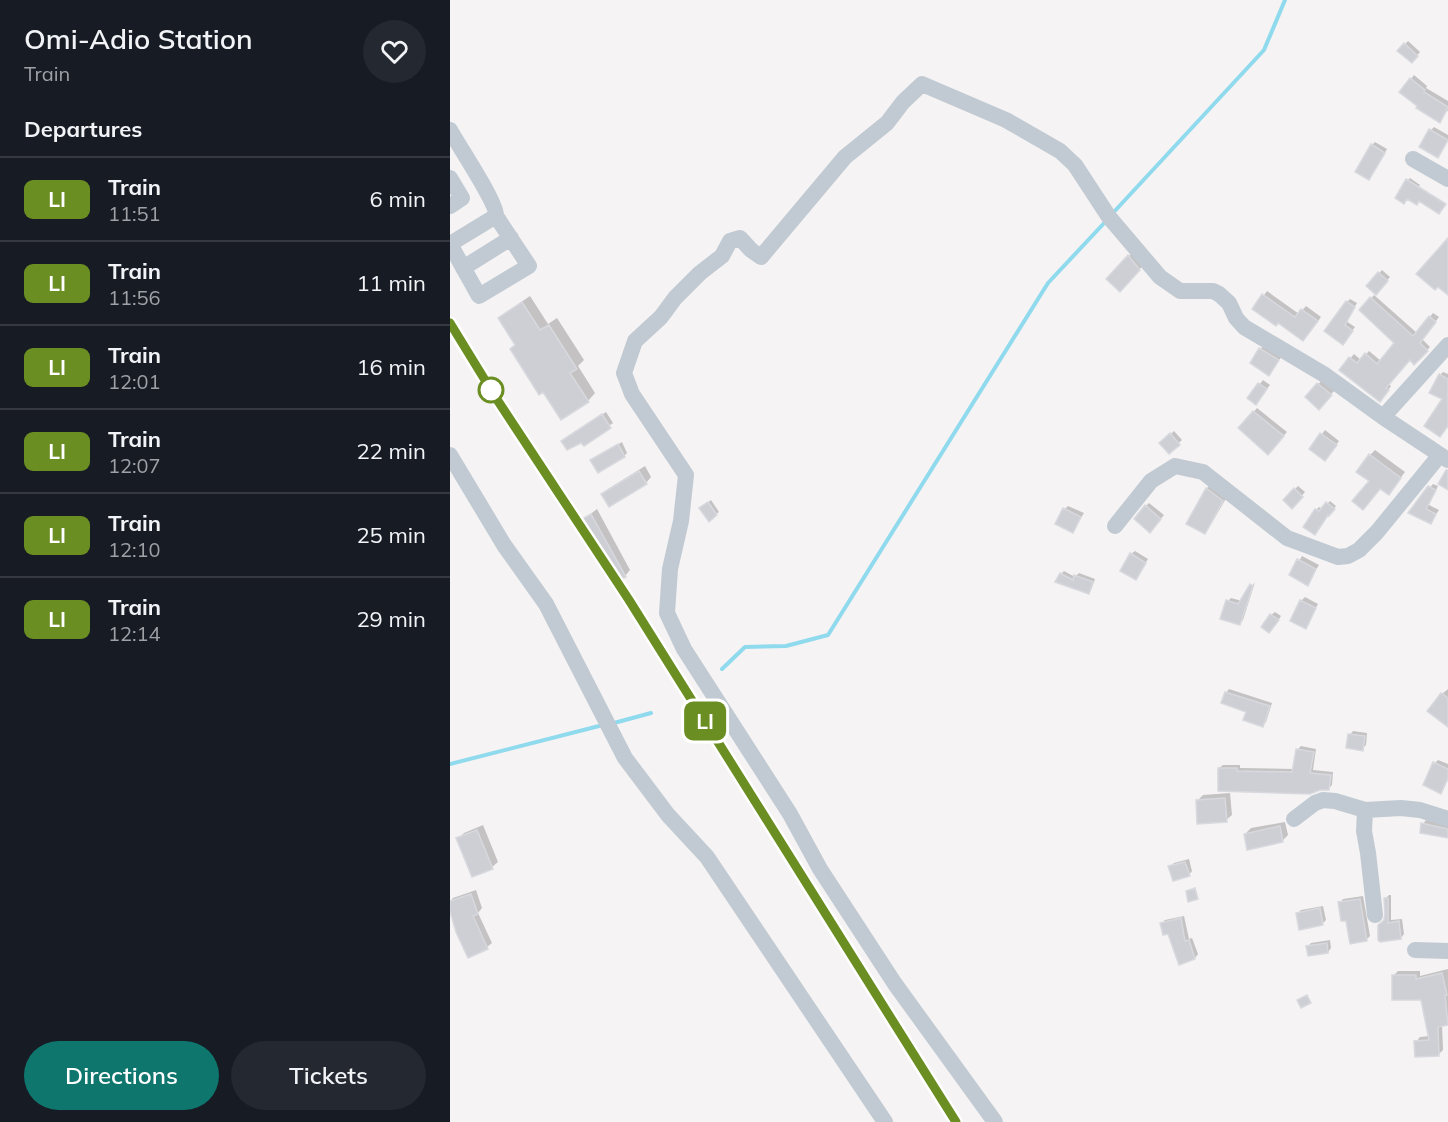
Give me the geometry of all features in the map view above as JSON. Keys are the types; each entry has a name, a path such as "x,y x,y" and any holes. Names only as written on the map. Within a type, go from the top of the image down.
{"street":[{"path":"995,1122 895,984 820,869 790,814 684,649 667,613 670,569 681,521 686,475 632,394 624,373 635,342 700,273 722,256 730,241 740,238 761,257 845,157 887,123 903,102 922,84 930,86 1005,120 1060,151 1075,165 1109,217 1160,277 1180,291 1213,291 1219,294 1229,303 1236,318 1244,327 1325,375 1444,458 1377,532 1359,550 1348,556 1338,557 1287,538 1203,471 1175,466 1151,481 1116,526"},
{"path":"450,130 488,192 497,211 496,216 529,266 479,296 450,244 496,216"},
{"path":"1413,159 1448,179"},
{"path":"450,178 462,198 450,206"},
{"path":"463,268 511,238"},
{"path":"1383,417 1448,345"},
{"path":"450,455 504,545 546,604 625,758 668,815 708,857 885,1122"},
{"path":"1294,819 1315,803 1323,800 1335,801 1365,810 1401,808 1420,810 1448,819"},
{"path":"1365,810 1364,831 1375,915"},
{"path":"1416,950 1448,951"}],"building":[{"path":"1404,43 1418,56 1412,63 1397,51"},
{"path":"1410,78 1425,90 1424,92 1448,107 1440,123 1416,108 1417,106 1399,92"},
{"path":"1429,129 1448,140 1438,158 1419,147"},
{"path":"1371,144 1385,153 1369,180 1355,172"},
{"path":"1406,179 1446,204 1439,214 1419,201 1417,205 1407,199 1404,204 1395,198"},
{"path":"1448,238 1448,295 1438,287 1435,290 1416,274"},
{"path":"1128,255 1140,270 1120,292 1106,279"},
{"path":"1378,272 1388,281 1376,295 1366,286"},
{"path":"1262,294 1295,317 1301,309 1318,321 1303,341 1278,323 1276,326 1252,309"},
{"path":"1370,297 1413,336 1429,316 1436,322 1420,343 1428,351 1414,365 1410,360 1386,388 1389,390 1380,402 1339,370 1349,357 1357,363 1365,353 1377,364 1394,343 1359,310"},
{"path":"1346,301 1355,307 1345,325 1353,331 1343,345 1324,331"},
{"path":"522,302 540,330 549,325 577,369 570,373 589,402 561,420 543,392 539,395 510,349 515,345 498,318"},
{"path":"1259,348 1279,360 1269,376 1250,363"},
{"path":"1439,374 1448,379 1448,426 1440,437 1424,426 1442,399 1429,393"},
{"path":"1258,383 1267,389 1256,405 1247,398"},
{"path":"1317,383 1332,395 1319,410 1305,397"},
{"path":"1253,411 1284,436 1268,455 1238,428"},
{"path":"602,414 611,428 584,446 581,443 567,450 561,441"},
{"path":"1170,433 1180,445 1169,454 1159,443"},
{"path":"1320,433 1337,445 1325,461 1309,449"},
{"path":"618,444 625,457 598,473 590,460"},
{"path":"1369,454 1401,478 1389,495 1380,489 1363,510 1352,501 1369,481 1356,472"},
{"path":"1448,470 1448,490 1438,484"},
{"path":"639,471 647,484 609,507 601,494"},
{"path":"1428,486 1436,490 1426,509 1436,514 1431,524 1408,513"},
{"path":"1206,488 1223,501 1205,534 1186,524"},
{"path":"1294,488 1303,497 1292,509 1283,500"},
{"path":"708,502 717,515 709,522 699,508"},
{"path":"1326,502 1335,509 1328,515 1315,535 1303,527 1315,509 1319,511"},
{"path":"1145,505 1161,519 1150,533 1134,519"},
{"path":"1063,508 1081,517 1073,533 1055,524"},
{"path":"591,514 626,577 616,582 582,519"},
{"path":"1130,553 1146,563 1136,580 1120,571"},
{"path":"1297,559 1316,569 1308,586 1289,575"},
{"path":"1060,573 1073,580 1074,575 1093,582 1089,594 1055,582"},
{"path":"1250,584 1253,586 1240,625 1220,619 1226,600 1238,604"},
{"path":"1300,600 1316,608 1306,629 1290,621"},
{"path":"1270,614 1279,620 1269,633 1261,627"},
{"path":"1225,692 1270,706 1263,727 1243,720 1246,712 1221,703"},
{"path":"1441,693 1448,698 1448,727 1427,711"},
{"path":"1348,734 1365,736 1363,751 1346,748"},
{"path":"1296,749 1314,752 1310,773 1331,775 1329,790 1320,790 1310,794 1218,791 1218,768 1237,768 1237,771 1292,772"},
{"path":"1433,762 1448,769 1448,778 1441,794 1423,785"},
{"path":"1225,798 1227,822 1197,824 1196,800"},
{"path":"1421,823 1448,829 1448,838 1420,833"},
{"path":"1280,826 1283,842 1247,850 1244,834"},
{"path":"477,830 493,869 472,877 456,838"},
{"path":"1185,862 1190,876 1173,881 1168,866"},
{"path":"1195,888 1198,899 1188,902 1186,891"},
{"path":"471,894 478,914 473,916 488,949 468,958 456,932 450,911 450,901"},
{"path":"1384,898 1388,898 1388,923 1399,921 1401,939 1380,942 1378,940 1378,925 1384,920 1385,914"},
{"path":"1360,899 1367,941 1350,944 1346,921 1341,921 1338,902"},
{"path":"1320,908 1323,925 1299,930 1296,913"},
{"path":"1181,918 1185,941 1189,940 1195,959 1179,965 1168,934 1163,935 1160,923"},
{"path":"1327,943 1328,953 1308,956 1306,946"},
{"path":"1442,973 1447,995 1445,995 1448,1025 1438,1027 1439,1056 1415,1057 1414,1041 1429,1040 1421,1000 1392,1000 1392,975 1416,975 1416,979"},
{"path":"1307,995 1311,1003 1301,1008 1297,1000"}],"waterway":[{"path":"1112,214 1264,50 1285,0"},
{"path":"722,669 745,647 786,646 828,635 1048,283 1107,220"},
{"path":"614,723 651,713"},
{"path":"450,764 603,725"}],"railway":[{"path":"450,322 496,397 616,580 956,1122"}],"train":[{"name":"LI","path":"450,323 496,398 629,600 956,1122"}]}
